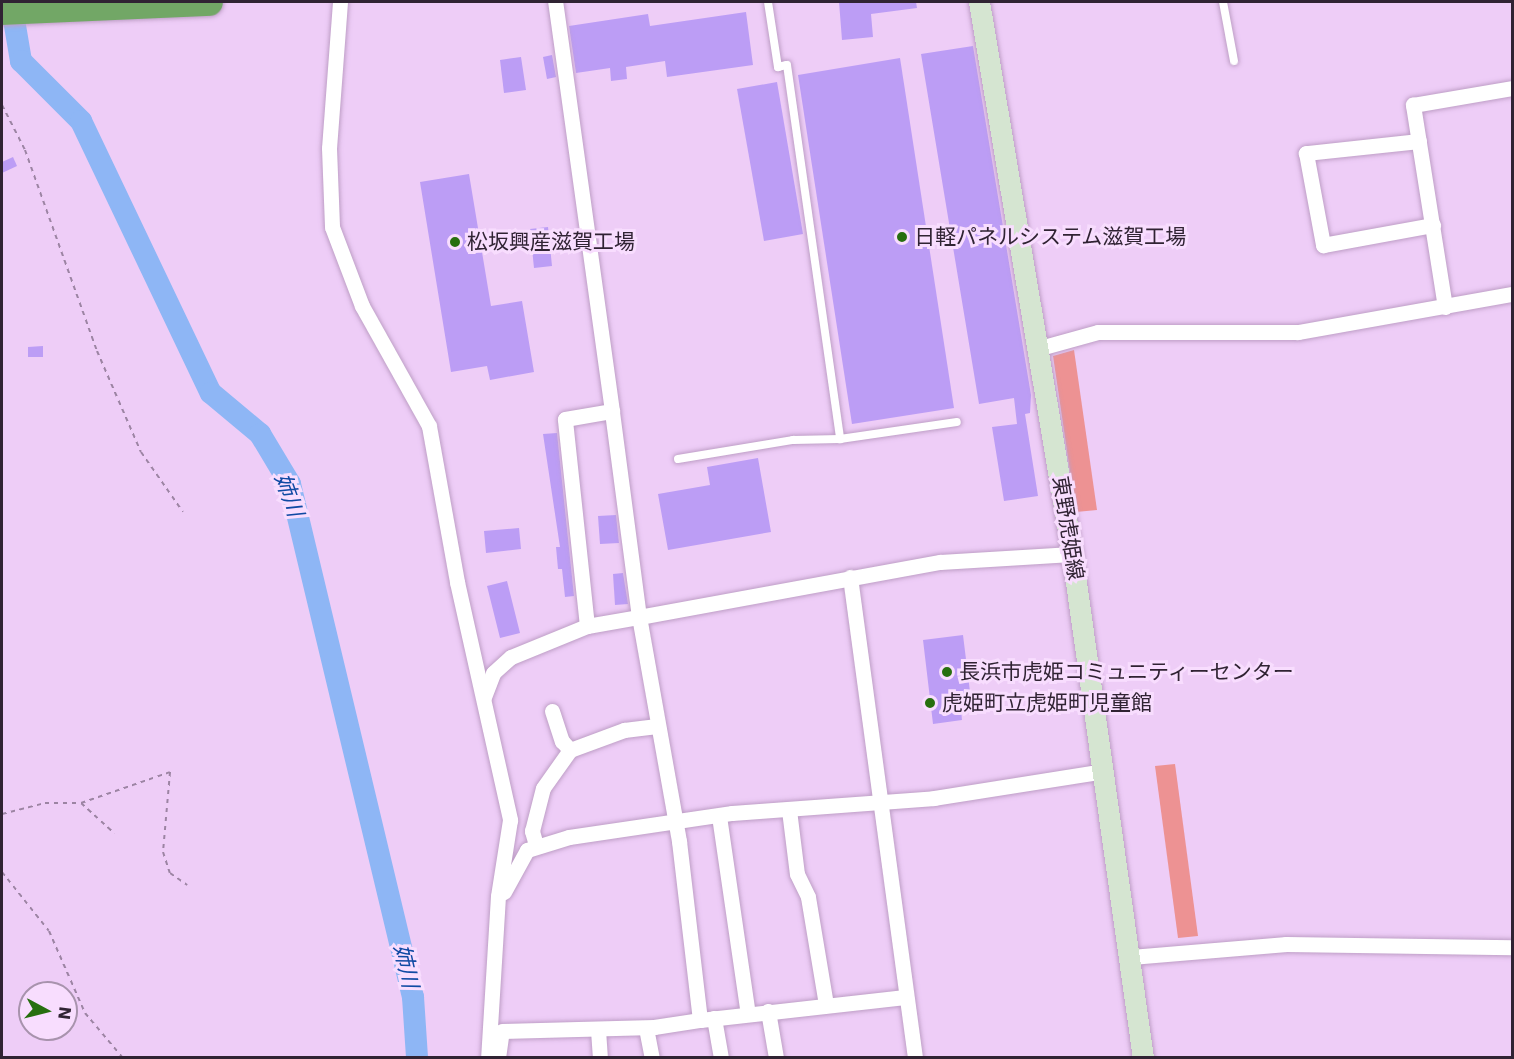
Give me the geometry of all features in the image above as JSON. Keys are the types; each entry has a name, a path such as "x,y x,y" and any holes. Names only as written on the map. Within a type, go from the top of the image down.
{"highway":[{"path":"2,11 209,2"}],"main road":[{"name":"東野虎姫線","path":"979,2 1040,348 1072,554 1105,771 1143,1058"}],"street":[{"path":"340,2 329,148 332,227 362,306 429,426 457,582 510,820 498,904 488,1058"},
{"path":"555,2 639,617 707,1019 722,1058"},
{"path":"1445,307 1413,105 1512,88"},
{"path":"1419,141 1306,153 1323,245 1432,225"},
{"path":"1040,348 1098,332 1298,332 1512,294"},
{"path":"587,626 565,419 612,411"},
{"path":"484,697 493,673 511,657 587,626 940,562 1072,554"},
{"path":"850,577 915,1058"},
{"path":"552,711 562,741 570,750"},
{"path":"536,845 532,831 543,788 570,750 624,730 657,726"},
{"path":"498,904 515,867 527,850 536,845 591,833 675,824 719,816 879,804 1105,771"},
{"path":"789,810 797,874 808,897 826,1004"},
{"path":"719,816 748,1014"},
{"path":"1131,957 1286,944 1512,946"},
{"path":"498,1058 502,1031 646,1028 826,1004 905,997"},
{"path":"768,1011 776,1058"},
{"path":"646,1028 652,1058"},
{"path":"598,1030 600,1058"}],"lane":[{"path":"768,2 778,67 787,65 840,439"},
{"path":"1223,2 1234,61"},
{"path":"678,459 793,440 840,439 957,422"}],"path":[{"path":"2,105 25,150 97,351 141,452 183,512"},
{"path":"2,814 45,803 81,803 170,772 163,852 170,873 187,885"},
{"path":"81,803 114,833"},
{"path":"2,872 49,931 85,1013 123,1058"}],"shaded area":[{"path":"1074,350 1097,510 1076,512 1053,356"},
{"path":"1175,764 1198,936 1178,938 1155,766"}],"building":[{"path":"839,2 916,2 917,8 871,14 873,37 842,40"},
{"path":"746,12 753,65 667,77 665,61 626,67 627,79 611,81 610,68 576,73 569,26 648,14 650,26"},
{"path":"973,46 1031,395 1030,413 1025,414 1038,496 1004,501 992,427 1017,424 1014,398 979,404 921,54"},
{"path":"552,55 556,77 547,79 543,57"},
{"path":"521,57 526,90 504,93 500,60"},
{"path":"900,58 954,408 852,424 798,75"},
{"path":"777,82 803,234 764,241 737,89"},
{"path":"13,157 17,166 2,173 2,162"},
{"name":"松坂興産滋賀工場","path":"469,174 491,306 522,301 534,372 490,380 487,366 451,372 420,182"},
{"path":"548,227 552,266 534,268 530,229"},
{"path":"43,346 43,357 28,357 28,347"},
{"path":"557,433 574,596 565,597 562,569 558,569 556,547 560,547 543,434"},
{"path":"758,458 771,532 668,550 658,494 710,485 707,467"},
{"path":"616,515 619,543 600,544 598,516"},
{"path":"519,528 521,549 486,553 484,531"},
{"path":"623,573 628,604 615,605 613,574"},
{"path":"507,581 520,633 500,638 487,586"},
{"name":"長浜市虎姫コミュニティーセンター","path":"963,635 972,708 961,710 962,720 933,724 923,640"}],"waterway":[{"name":"姉川","path":"11,2 21,61 81,121 211,393 260,434 290,484 413,997 417,1058"}],"place":[{"name":"日軽パネルシステム滋賀工場","path":"902,237"},
{"name":"松坂興産滋賀工場","path":"455,242"},
{"name":"長浜市虎姫コミュニティーセンター","path":"947,672"},
{"name":"虎姫町立虎姫町児童館","path":"930,703"}]}
